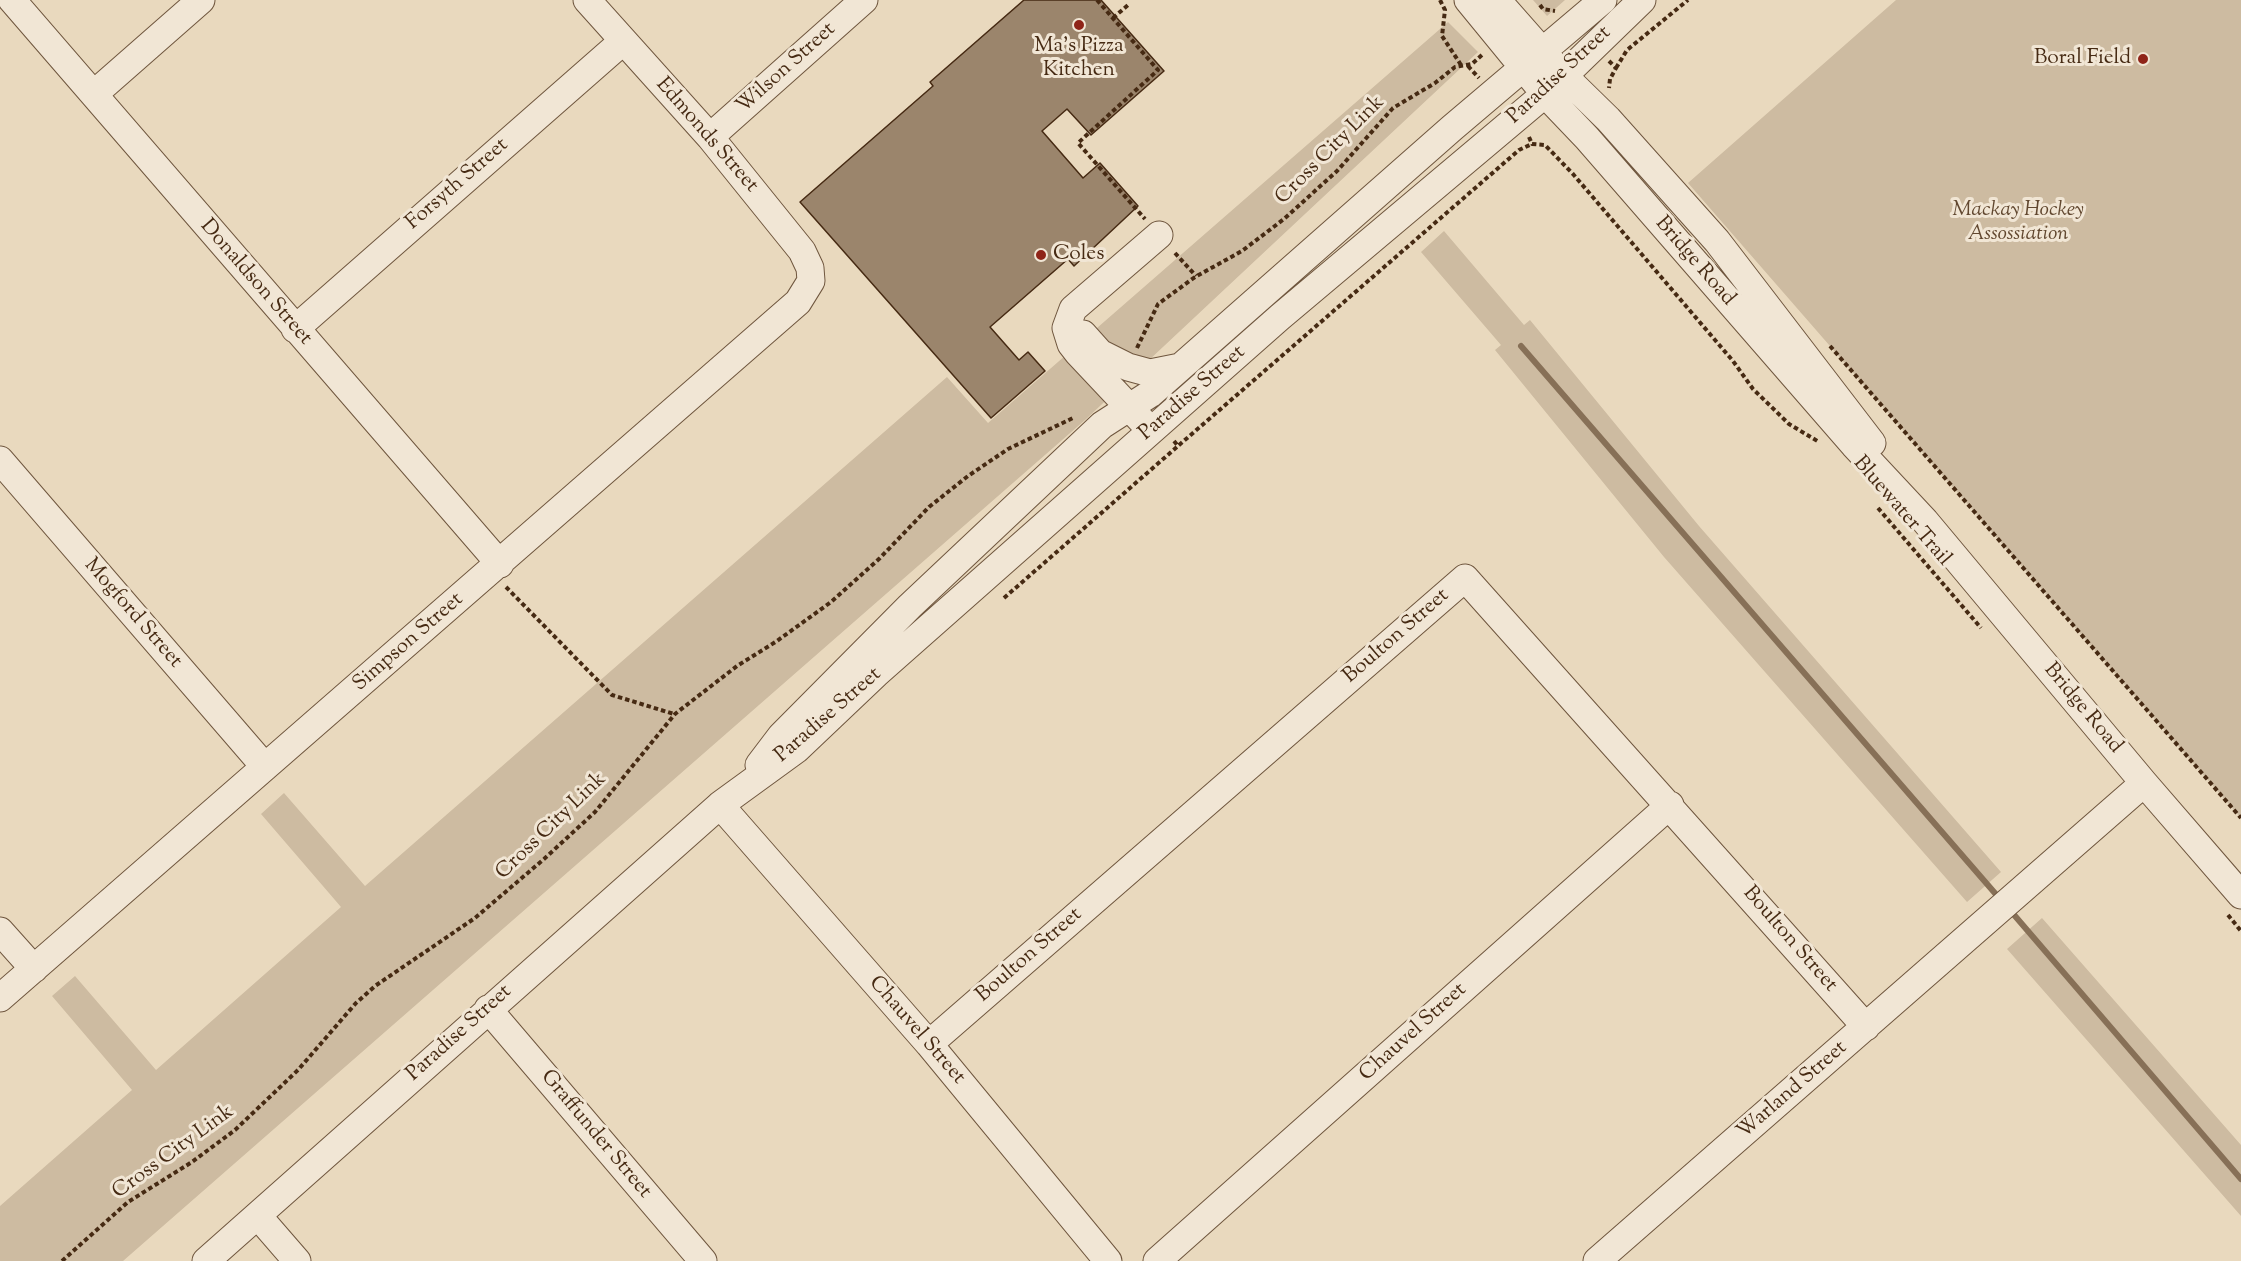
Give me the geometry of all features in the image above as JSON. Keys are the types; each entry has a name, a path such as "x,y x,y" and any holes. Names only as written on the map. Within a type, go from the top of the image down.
{"street":[{"name":"Donaldson Street","path":"12,0 500,564"},
{"path":"94,94 201,0"},
{"name":"Edmonds Street","path":"586,0 710,137 802,251 810,268 811,281"},
{"name":"Wilson Street","path":"710,137 864,0"},
{"name":"Bridge Road","path":"1468,0 1533,60 1564,76 1608,118 1717,241 1867,435 1925,521"},
{"name":"Bridge Road","path":"1497,0 1533,60 1545,94 1587,138 1854,446 1925,521 2144,783 2233,904"},
{"name":"Paradise Street","path":"743,786 781,736 910,606 1102,425 1150,394 1182,367 1452,128 1603,0"},
{"name":"Paradise Street","path":"206,1261 488,1008 743,786 797,749 876,674 1162,436 1280,317 1545,94 1604,34 1642,0"},
{"name":"Forsyth Street","path":"295,329 622,42"},
{"path":"1162,238 1078,305 1067,320 1067,335 1071,344 1129,408 1162,436"},
{"name":"Simpson Street","path":"0,998 781,319 798,302 811,281"},
{"path":"1078,305 1078,326 1088,342 1100,353 1116,362 1150,373 1182,367"},
{"name":"Mogford Street","path":"0,460 265,767"},
{"name":"Boulton Street","path":"929,1044 1465,578 1866,1027"},
{"name":"Warland Street","path":"1597,1261 2144,783"},
{"name":"Chauvel Street","path":"1157,1261 1670,805"},
{"name":"Chauvel Street","path":"720,806 929,1044 1107,1261"},
{"path":"0,931 34,969"},
{"name":"Graffunder Street","path":"488,1008 703,1261"},
{"path":"258,1216 297,1261"}],"path":[{"path":"1097,0 1158,70 1078,143 1196,276"},
{"path":"1440,0 1445,10 1442,36 1461,66 1468,66 1488,50"},
{"path":"1612,95 1610,79 1628,50 1688,0"},
{"path":"1532,10 1539,5 1535,1"},
{"path":"1113,18 1128,5"},
{"path":"1608,60 1616,68"},
{"name":"Cross City Link","path":"1134,354 1158,304 1196,276 1242,251 1284,219 1337,171 1393,108 1461,66"},
{"path":"1468,66 1479,79"},
{"path":"1527,134 1532,144"},
{"path":"1004,598 1519,150 1532,144 1545,145 1561,161 1733,360 1753,389 1789,424 1824,445"},
{"path":"1561,161 1567,156"},
{"path":"1826,341 2241,818"},
{"name":"Cross City Link","path":"62,1261 128,1202 192,1162 235,1130 298,1070 356,1003 375,986 475,918 544,859 595,812 675,714 737,666 777,641 831,602 880,558 929,507 968,476 1008,449 1078,415"},
{"path":"1162,436 1178,446"},
{"name":"Bluewater Trail","path":"1875,505 1982,630"},
{"path":"500,564 506,590 612,695 675,714"},
{"path":"2233,904 2241,931"}],"green space":[{"path":"1533,0 1565,0 1547,16"},
{"name":"Mackay Hockey Assossiation","path":"1896,0 2241,0 2241,818 1688,183"},
{"path":"1448,22 1478,52 1085,420 123,1261 0,1261 0,1206 132,1090 52,996 75,976 156,1070 341,907 261,814 284,793 365,886 947,377 988,423"},
{"path":"1444,231 1524,325 1530,320 1699,526 2001,872 1967,902 1664,557 1495,350 1501,345 1421,252"},
{"path":"2042,918 2241,1145 2241,1216 2007,949"}],"building":[{"path":"1024,0 1101,0 1164,71 1091,135 1067,109 1042,131 1083,178 1100,163 1138,206 1074,266 1068,259 990,327 1019,360 1028,352 1045,371 991,418 800,202 933,86 930,82"}],"waterway":[{"path":"1521,346 2000,899"},
{"path":"2009,909 2241,1179"}],"place":[{"name":"Ma's Pizza Kitchen","path":"1079,25"},
{"name":"Boral Field","path":"2143,59"},
{"name":"Coles","path":"1041,255"}]}
